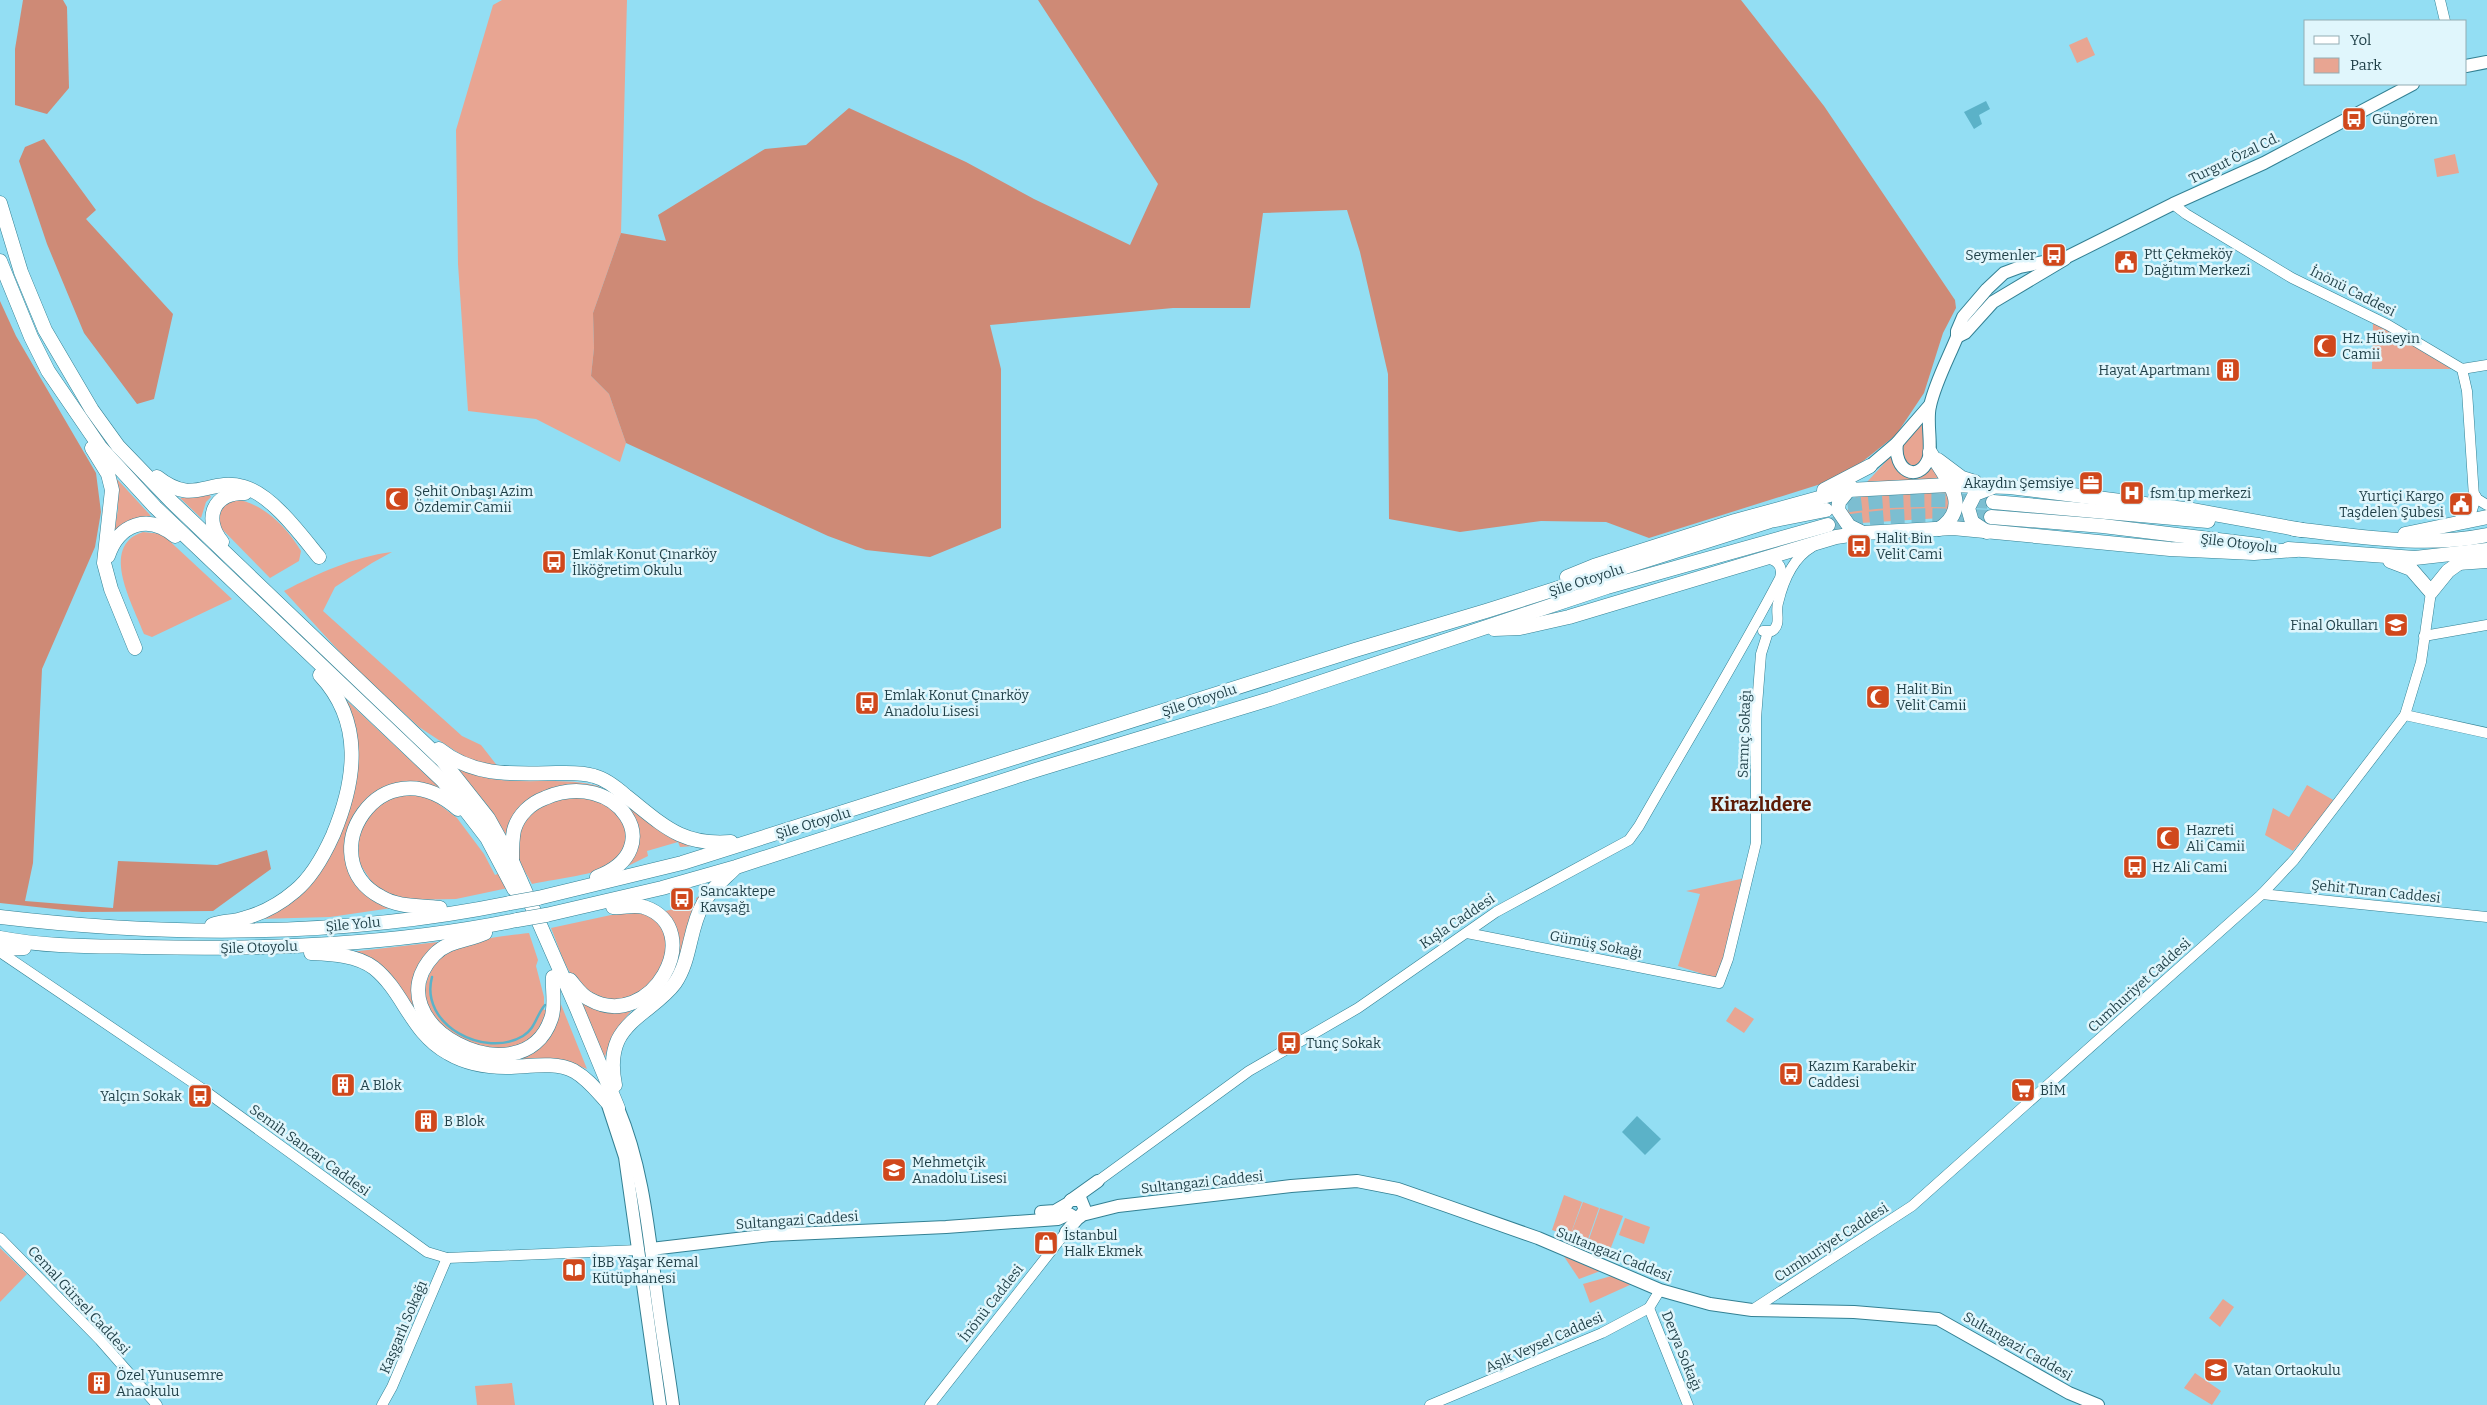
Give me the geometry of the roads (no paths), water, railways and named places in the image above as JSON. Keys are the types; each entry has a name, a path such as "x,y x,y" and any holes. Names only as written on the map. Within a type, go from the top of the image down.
{"highway":[{"path":"0,203 20,272 46,330 92,410 118,446 244,571 442,760 471,794 502,841 512,861 557,973 567,1004 613,1105"},
{"path":"0,261 30,337 65,397 100,447 131,481 272,620 443,781 487,838 557,973 588,999 614,1006 625,1006 650,992 667,970 672,955 671,935 664,922 654,912 636,906 618,907 593,904"},
{"path":"65,397 72,420 108,474 112,490 103,553 106,572 135,648"},
{"path":"92,410 146,466 170,487 186,491 222,486 238,486 251,489 266,498 303,536 319,557"},
{"path":"1930,452 1956,496 1956,511 1951,519 1940,529"},
{"path":"1930,452 1962,478 1983,485"},
{"path":"1862,533 1849,526 1838,510 1839,502 1870,466"},
{"path":"1784,507 1832,486 1870,466"},
{"path":"1486,611 1594,566 1784,507 1848,490 1983,485 2192,510 2256,520 2302,530"},
{"path":"1987,532 1972,522 1969,514 1969,503 1978,492 1999,487"},
{"path":"244,571 216,534 212,520 214,511 225,496 234,493 247,493 266,498"},
{"path":"2461,521 2469,513 2474,498"},
{"name":"Şile Otoyolu","path":"1993,502 2302,530 2374,539 2426,541 2487,535"},
{"name":"Şile Otoyolu","path":"572,891 682,863 759,840 1355,650 1486,611 1770,521 1826,510"},
{"name":"Şile Otoyolu","path":"1992,517 2103,526 2296,550 2415,558 2480,551"},
{"path":"2374,539 2416,533 2461,521 2487,517"},
{"path":"106,572 110,550 119,535 133,526 156,524 170,532 229,577"},
{"name":"Şile Otoyolu","path":"0,938 68,945 193,948 271,947 388,939 546,915 684,883 1018,776 1270,699 1607,587 1828,525"},
{"path":"1480,629 1520,628 1569,617 1764,557 1836,537 1862,533 1940,529 2170,549 2254,553 2296,550"},
{"path":"2370,555 2402,564 2411,569 2431,592 2448,571 2480,551"},
{"path":"2415,558 2458,563 2487,561"},
{"path":"0,917 195,931 218,923 245,919 263,912 296,891 313,871 328,845 338,822 352,776 353,751 349,727 338,700 295,641"},
{"path":"404,723 446,755 473,768 490,773 520,775 575,773 595,776 614,786 674,833 688,839 716,844 759,840"},
{"path":"468,912 436,907 413,907 392,902 379,896 364,883 354,868 351,850 352,837 357,822 366,808 390,791 406,788 434,792 447,799 487,838"},
{"path":"512,861 514,829 520,817 533,804 557,793 570,790 604,796 618,804 626,815 632,828 630,847 623,862 618,867 572,891"},
{"path":"613,1105 613,1051 619,1038 626,1028 675,983 684,964 702,905 711,891 736,867"},
{"name":"Şile Yolu","path":"195,931 255,930 361,924 468,912 572,891"},
{"path":"500,923 483,934 457,940 434,955 427,965 418,992 421,1007 428,1022 440,1033 470,1050 484,1054 511,1053 527,1048 538,1040 552,1017 557,973"},
{"path":"0,950 68,945"},
{"path":"271,947 344,956 373,967 394,990 408,1015 426,1038 445,1052 461,1060 477,1064 504,1067 543,1065 573,1070 590,1082 613,1105"}],"main road":[{"path":"2467,66 2487,62"},
{"name":"Turgut Özal Cd.","path":"1957,337 1965,333 1993,302 2046,272 2067,257 2173,204 2264,163 2410,85"},
{"name":"Turgut Özal Cd.","path":"1930,405 1963,318 1987,289 2004,273 2067,257"},
{"path":"1870,466 1897,443 1930,405"},
{"path":"1897,443 1896,454 1898,462 1903,468 1911,472 1925,465 1930,452 1928,423 1930,405"},
{"path":"613,1105 645,1249 673,1405"},
{"name":"Kışla Caddesi","path":"1076,1209 1098,1181"},
{"name":"Sultangazi Caddesi","path":"645,1249 771,1235 946,1227 953,1222 1076,1209 1105,1208 1292,1186 1357,1181 1398,1190 1538,1238 1660,1290 1710,1304 1752,1310 1854,1312 1938,1319 2069,1393 2098,1405"},
{"path":"1066,1232 1076,1209"},
{"path":"645,1249 660,1405"}],"street":[{"path":"2440,0 2445,20"},
{"name":"İnönü Caddesi","path":"2173,204 2186,214 2292,278 2388,325 2462,369"},
{"path":"2487,365 2462,369 2467,391 2474,498 2487,505"},
{"path":"1775,614 1769,611 1760,617 1760,628 1768,632 1778,624 1775,614 1783,586 1798,557 1819,542"},
{"name":"Kışla Caddesi","path":"1098,1181 1249,1070 1358,1008 1519,899 1629,840 1742,650 1782,571 1780,565 1774,560 1764,557"},
{"name":"Cumhuriyet Caddesi","path":"1752,1310 1912,1206 2262,894 2294,860 2405,715 2421,662 2431,592"},
{"path":"2424,636 2487,625"},
{"name":"Sarnıç Sokağı","path":"1719,982 1728,959 1756,843 1756,718 1761,654 1768,632"},
{"path":"1742,650 1752,647 1761,654"},
{"path":"2405,715 2487,733"},
{"name":"Şehit Turan Caddesi","path":"2262,894 2487,918"},
{"name":"Gümüş Sokağı","path":"1467,933 1719,982"},
{"name":"Semih Sancar Caddesi","path":"0,950 201,1088 426,1252 447,1258 645,1249"},
{"name":"İnönü Caddesi","path":"930,1405 1066,1232"},
{"name":"Cemal Gürsel Caddesi","path":"0,1238 100,1340 157,1405"},
{"name":"Kaşgarlı Sokağı","path":"382,1405 392,1387 447,1258"},
{"path":"1649,1308 1660,1290"},
{"name":"Aşık Veysel Caddesi","path":"1430,1405 1559,1352 1649,1308"},
{"name":"Derya Sokağı","path":"1649,1308 1688,1405"}],"water":[{"path":"1986,101 1990,109 1979,115 1982,124 1974,129 1964,112"},
{"path":"1637,1116 1661,1139 1645,1155 1622,1132"}],"waterway":[{"path":"432,977 431,994 435,1010 445,1023 458,1033 474,1040 491,1043 508,1042 523,1036 531,1029 545,1005"}],"tunnel":[{"path":"1827,509 1848,505 1910,500 1993,502"},
{"path":"1828,525 1849,521 1910,516 1991,517"}],"place":[{"name":"Güngören","path":"2354,119"},
{"name":"Seymenler","path":"2054,255"},
{"name":"Ptt Çekmeköy Dağıtım Merkezi","path":"2126,262"},
{"name":"Hz. Hüseyin Camii","path":"2325,346"},
{"name":"Hayat Apartmanı","path":"2228,370"},
{"name":"Akaydın Şemsiye","path":"2091,483"},
{"name":"fsm tıp merkezi","path":"2132,493"},
{"name":"Şehit Onbaşı Azim Özdemir Camii","path":"397,499"},
{"name":"Yurtiçi Kargo Taşdelen Şubesi","path":"2461,504"},
{"name":"Halit Bin Velit Cami","path":"1859,546"},
{"name":"Emlak Konut Çınarköy İlköğretim Okulu","path":"554,562"},
{"name":"Final Okulları","path":"2396,625"},
{"name":"Halit Bin Velit Camii","path":"1878,697"},
{"name":"Emlak Konut Çınarköy Anadolu Lisesi","path":"867,703"},
{"name":"Hazreti Ali Camii","path":"2168,838"},
{"name":"Hz Ali Cami","path":"2135,867"},
{"name":"Sancaktepe Kavşağı","path":"682,899"},
{"name":"Tunç Sokak","path":"1289,1043"},
{"name":"Kazım Karabekir Caddesi","path":"1791,1074"},
{"name":"A Blok","path":"343,1085"},
{"name":"BİM","path":"2023,1090"},
{"name":"Yalçın Sokak","path":"200,1096"},
{"name":"B Blok","path":"426,1121"},
{"name":"Mehmetçik Anadolu Lisesi","path":"894,1170"},
{"name":"İstanbul Halk Ekmek","path":"1046,1243"},
{"name":"İBB Yaşar Kemal Kütüphanesi","path":"574,1270"},
{"name":"Vatan Ortaokulu","path":"2216,1370"},
{"name":"Özel Yunusemre Anaokulu","path":"99,1383"}],"district":[{"name":"Kirazlıdere","path":"1761,804"}]}
